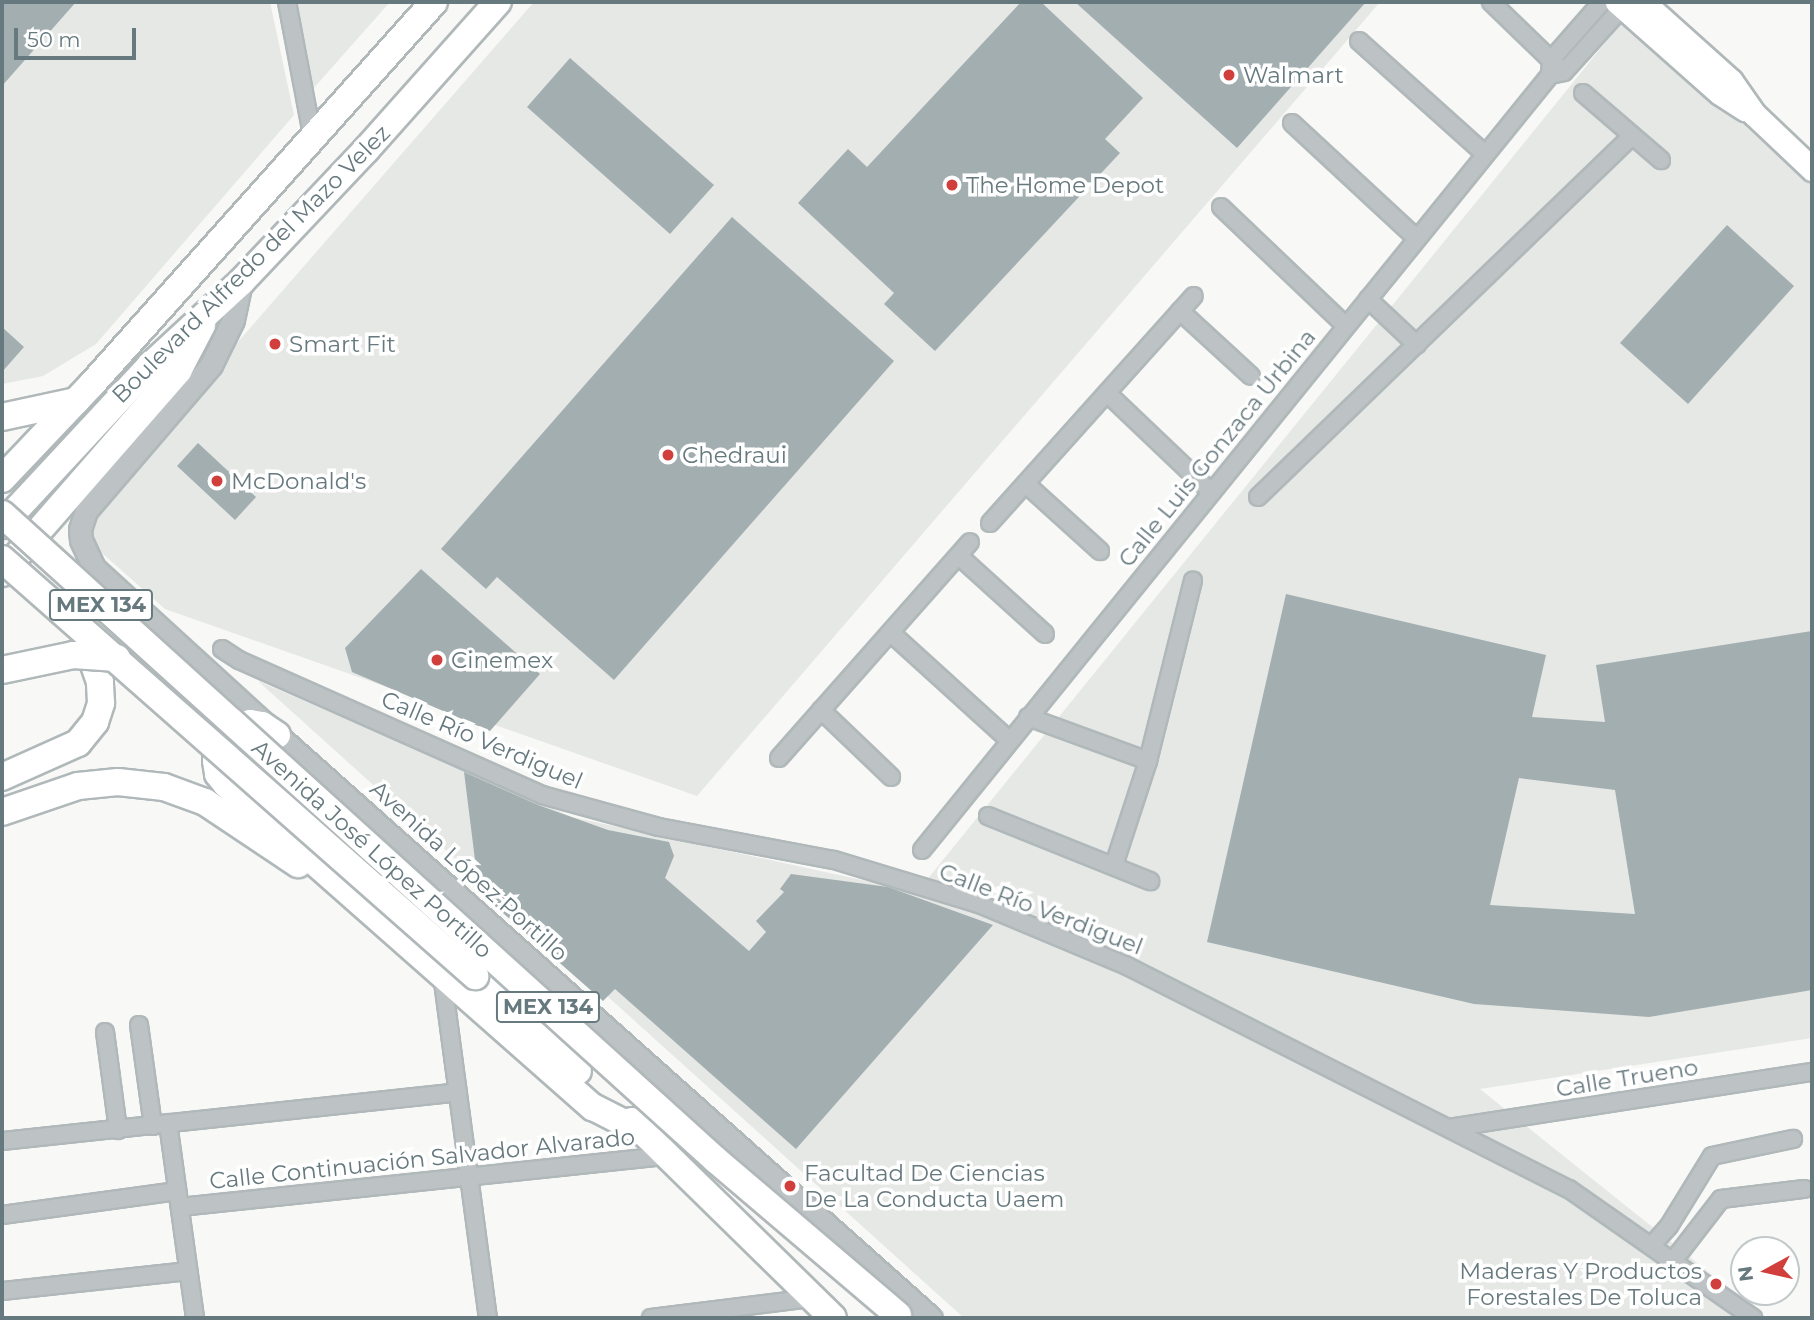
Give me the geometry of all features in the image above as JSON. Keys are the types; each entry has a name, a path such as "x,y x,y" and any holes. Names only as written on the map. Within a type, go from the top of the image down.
{"main road":[{"name":"Boulevard Alfredo del Mazo Velez","path":"2,479 76,401 435,2"},
{"name":"Boulevard Alfredo del Mazo Velez","path":"2,525 141,375 240,282 366,150 498,2"},
{"path":"1622,3 1720,93 1754,114 1812,169"},
{"path":"2,573 178,371 193,348 208,311"},
{"path":"2,417 76,401"},
{"path":"2,458 33,444"},
{"name":"Avenida José López Portillo","path":"2,514 716,1160 900,1316"},
{"name":"Avenida José López Portillo","path":"2,559 475,976 669,1156 833,1318"},
{"path":"2,777 78,743 95,722 101,703 98,673 80,628"},
{"path":"2,670 46,658 101,656 140,665 201,695"},
{"path":"277,735 262,725 250,723 238,726 219,746 216,761 218,774 337,884 593,1107 644,1133"},
{"path":"2,813 33,800 88,784 118,782 164,787 205,802 296,863 337,884"}],"street":[{"path":"287,2 313,139"},
{"path":"1490,2 1555,69"},
{"name":"Calle Luis Gonzaca Urbina","path":"922,850 1555,69 1622,3"},
{"path":"1359,41 1485,154"},
{"path":"1583,93 1661,160"},
{"path":"1292,123 1416,238"},
{"path":"1258,497 1632,136"},
{"path":"1221,207 1345,325"},
{"name":"Avenida López Portillo","path":"240,282 233,320 211,365 92,504 82,520 81,540 88,559 128,602 931,1318"},
{"path":"990,523 1195,296"},
{"path":"1367,299 1416,345"},
{"path":"1180,311 1251,376"},
{"path":"1107,393 1211,492"},
{"path":"1026,484 1100,551"},
{"path":"779,758 970,542"},
{"path":"959,556 1045,634"},
{"path":"1114,865 1148,761 1193,581"},
{"path":"891,633 1009,740"},
{"name":"Calle Río Verdiguel","path":"222,649 239,660 542,795 659,827 834,860 979,904 1127,965 1569,1189 1753,1318"},
{"path":"821,710 891,776"},
{"path":"1028,717 1148,761"},
{"path":"988,816 1150,881"},
{"path":"442,974 488,1318"},
{"path":"139,1025 179,1199 195,1318"},
{"path":"105,1032 118,1130"},
{"name":"Calle Trueno","path":"1449,1128 1812,1072"},
{"path":"2,1141 457,1092"},
{"path":"1652,1245 1669,1226 1712,1156 1793,1139"},
{"name":"Calle Continuación Salvador Alvarado","path":"2,1215 468,1177 669,1156"},
{"path":"1673,1261 1721,1199 1804,1189"},
{"path":"2,1292 188,1271"},
{"path":"651,1318 811,1298"}],"shaded area":[{"path":"2,2 270,2 294,115 96,344 43,376 2,384"},
{"path":"279,2 390,2 297,107"},
{"path":"534,2 1380,2 697,796 165,609 75,529"},
{"path":"1626,17 1812,173 1812,1038 1480,1089 1730,1289 1730,1306 1751,1306 1766,1318 964,1318 258,681 572,817 917,892"}],"building":[{"path":"2,2 76,2 2,86"},
{"name":"The Home Depot","path":"1021,2 1041,2 1143,98 1105,139 1120,153 935,351 884,304 894,293 798,203 848,149 867,167"},
{"name":"Walmart","path":"1075,2 1366,2 1237,148"},
{"path":"570,58 714,185 670,234 527,107"},
{"name":"Chedraui","path":"732,217 894,361 614,680 497,577 486,589 441,549"},
{"path":"1727,225 1794,286 1688,404 1620,343"},
{"path":"2,327 24,347 2,372"},
{"name":"McDonald's","path":"198,443 256,497 235,520 177,466"},
{"name":"Cinemex","path":"421,569 540,674 490,731 352,672 345,648"},
{"path":"1286,594 1546,655 1532,717 1605,722 1596,665 1812,631 1812,990 1649,1017 1474,1004 1207,942","holes":["1519,778 1615,790 1635,914 1490,905"]},
{"path":"464,772 538,805 608,830 669,842 674,856 665,878 749,951 766,932 756,921 784,892 780,889 791,874 888,887 993,925 796,1149 615,989 603,1001 479,892"}],"place":[{"name":"Walmart","path":"1229,75"},
{"name":"The Home Depot","path":"952,185"},
{"name":"Smart Fit","path":"275,344"},
{"name":"Chedraui","path":"668,455"},
{"name":"McDonald's","path":"217,481"},
{"name":"Cinemex","path":"437,660"},
{"name":"Facultad De Ciencias De La Conducta Uaem","path":"790,1186"},
{"name":"Maderas Y Productos Forestales De Toluca","path":"1716,1284"}]}
